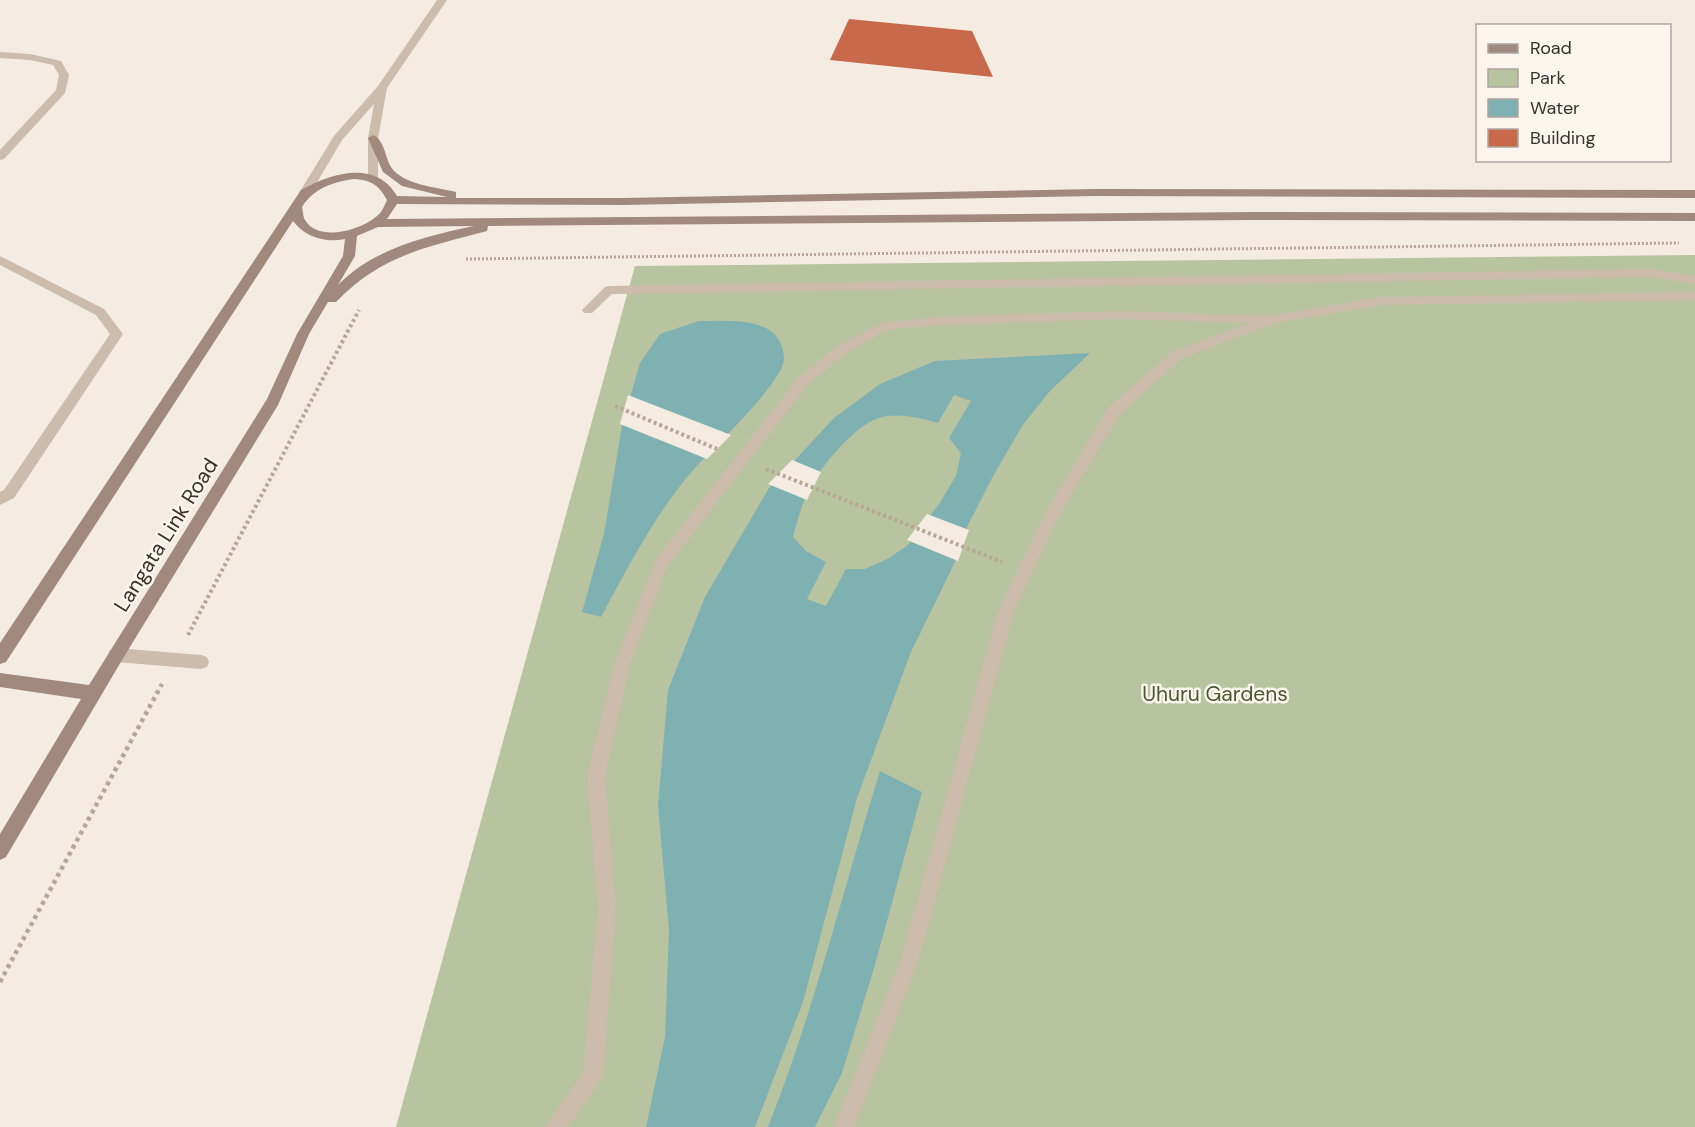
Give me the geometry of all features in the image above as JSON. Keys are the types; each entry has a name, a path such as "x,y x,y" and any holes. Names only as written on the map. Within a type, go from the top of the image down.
{"street":[{"path":"0,657 305,193 338,138 382,88 442,0"},
{"path":"0,55 30,57 57,63 64,75 61,92 0,158"},
{"path":"374,178 373,138 382,88"},
{"path":"373,138 387,170 406,183 446,195 511,203"},
{"path":"305,193 320,183 335,178 351,176 374,178 385,185 393,200 391,208 379,223"},
{"path":"393,200 511,203 1191,192 1695,194"},
{"path":"296,206 297,222 310,231 330,236 351,235 379,223 518,221 1252,216 1695,217"},
{"path":"303,334 344,284 381,259 427,240 518,221"},
{"name":"Langata Link Road","path":"0,851 116,655 273,401 303,334 349,256 351,235"},
{"path":"0,260 100,312 117,334 9,494 0,500"},
{"path":"588,310 609,290 1650,273 1695,280"},
{"path":"844,1127 910,959 1006,611 1052,514 1114,411 1177,355 1274,319 1382,301 1695,296"},
{"path":"555,1127 593,1077 607,909 596,777 622,664 661,564 803,381 841,350 885,326 938,321 1117,315 1274,319"},
{"path":"116,655 201,662"},
{"path":"0,680 94,693"}],"path":[{"path":"455,259 1683,243"},
{"path":"0,982 176,659 360,308"},
{"path":"615,406 1025,572"}],"green space":[{"name":"Uhuru Gardens","path":"1695,255 1695,1127 396,1127 635,266"}],"water":[{"path":"699,321 739,321 764,327 774,334 781,344 784,358 782,367 754,406 678,488 650,529 601,617 582,612 604,534 622,426 640,363 660,334"},
{"path":"1090,353 1049,392 1022,426 967,527 954,564 911,652 857,798 803,1002 755,1127 646,1127 665,1037 669,930 658,806 668,690 705,597 769,488 834,418 880,384 935,361","holes":["954,395 971,401 949,438 961,453 956,476 939,504 907,546 865,569 846,569 826,606 807,599 826,562 806,551 793,537 810,487 832,456 854,433 874,420 886,416 901,416 938,423"]},
{"path":"880,771 922,792 875,965 842,1073 815,1127 768,1127 814,995"}],"pier":[{"path":"628,395 731,435 707,459 620,424"},
{"path":"792,460 821,472 807,500 768,484"},
{"path":"927,514 969,530 958,561 907,540"}],"building":[{"path":"849,19 972,31 993,77 830,60"}]}
